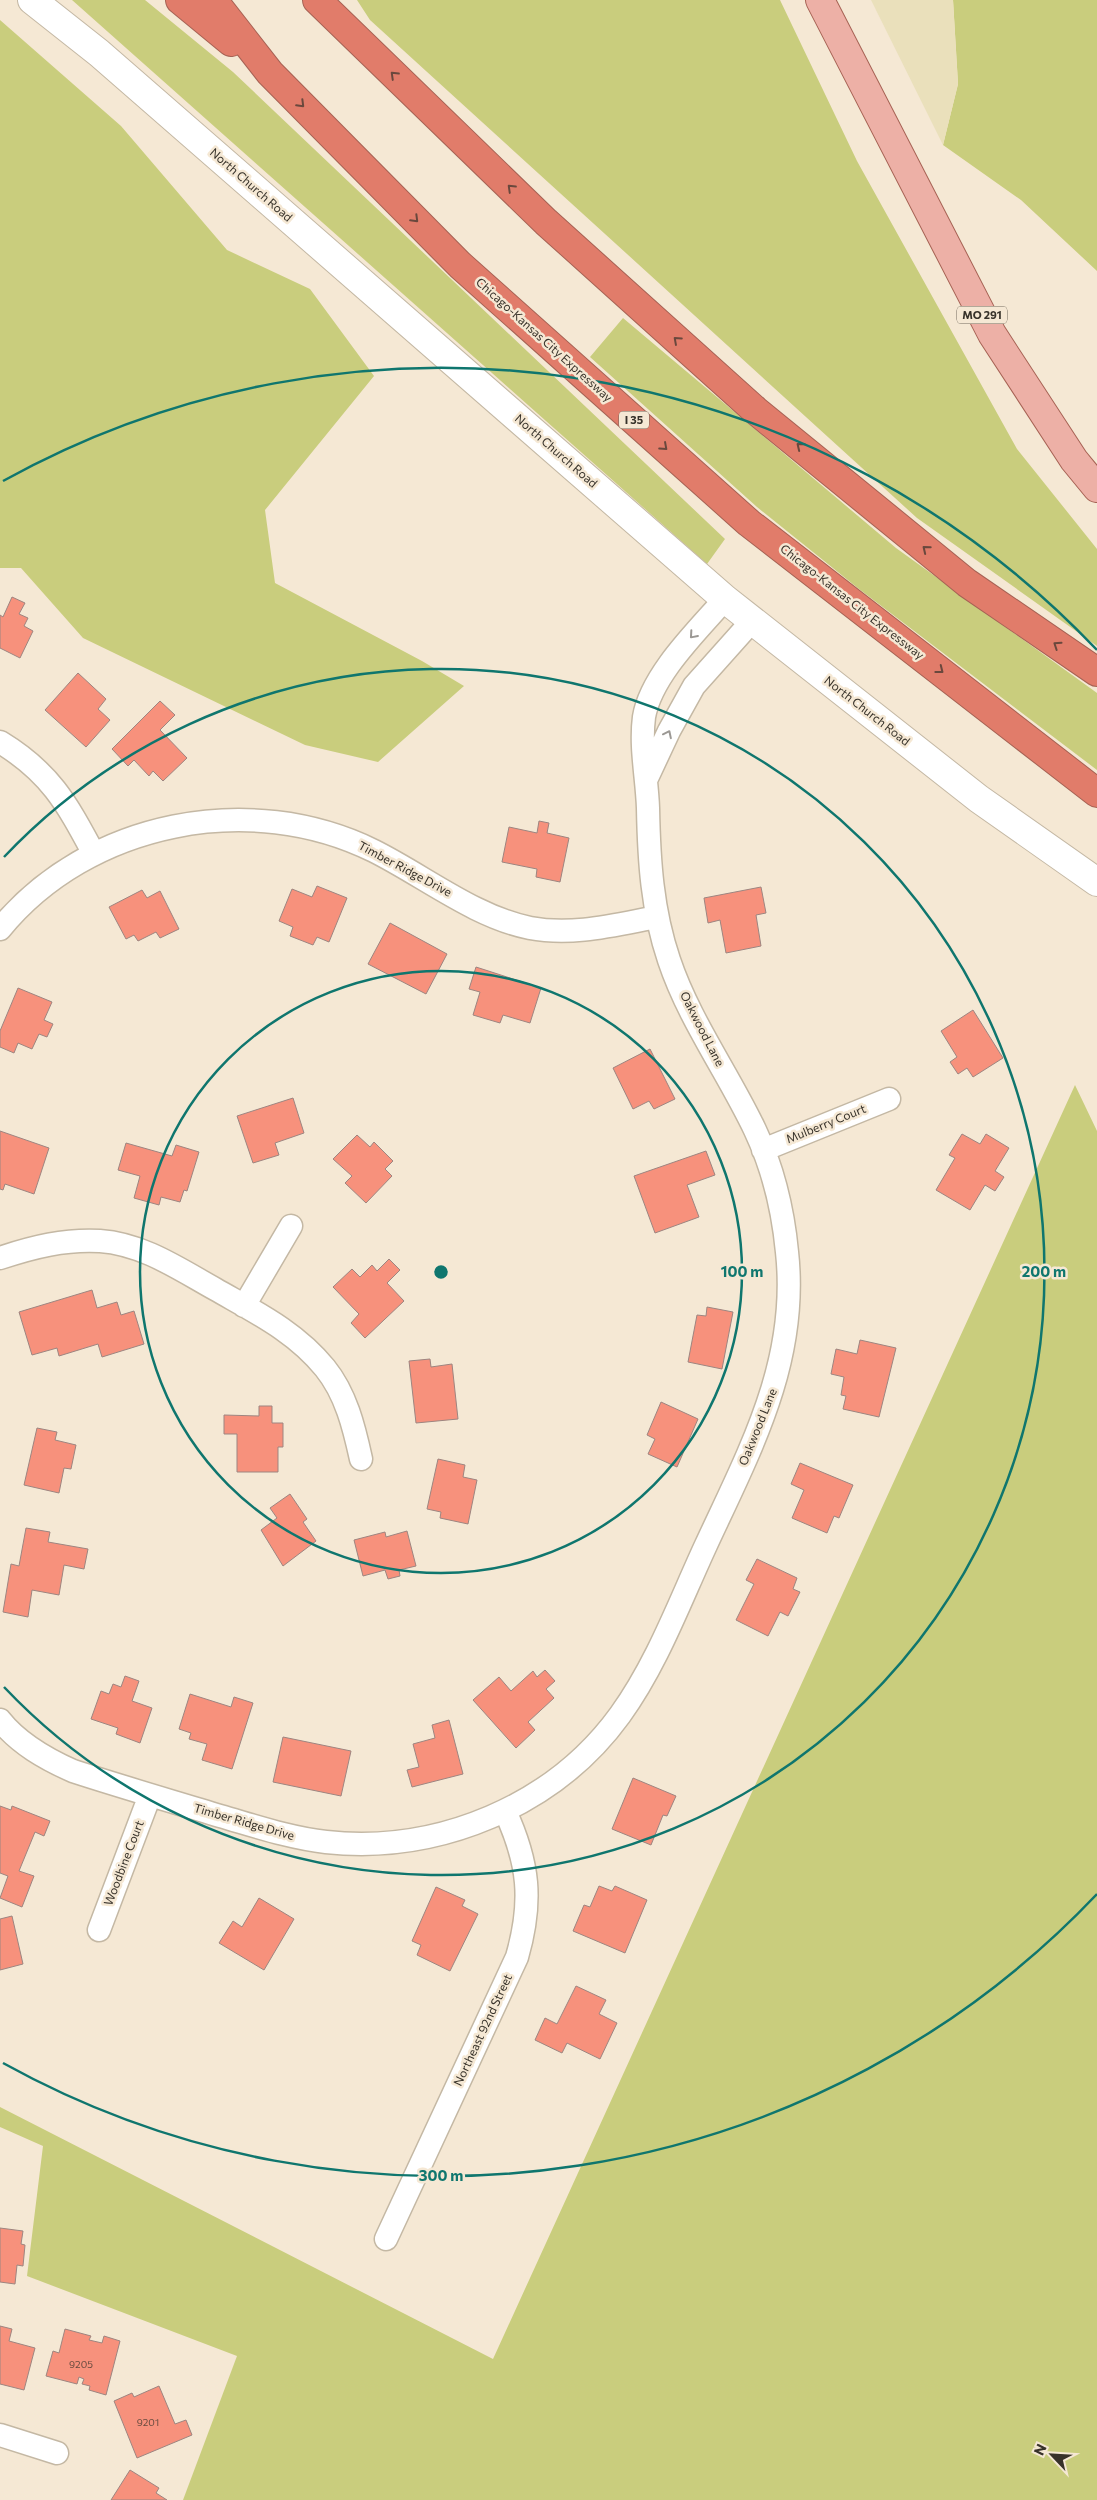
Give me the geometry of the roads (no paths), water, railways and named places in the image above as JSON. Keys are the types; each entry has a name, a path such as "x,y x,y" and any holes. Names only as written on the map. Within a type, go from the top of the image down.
{"highway":[{"path":"180,0 270,73"},
{"name":"Chicago-Kansas City Expressway","path":"213,0 270,73 460,265 749,522 1097,793"},
{"path":"319,1 546,222 755,410 967,583 1097,672"}],"main road":[{"name":"North Church Road","path":"32,0 99,53 752,621 979,799 1097,882"},
{"name":"MO 291","path":"820,0 992,334 1074,460 1097,488"}],"street":[{"name":"Oakwood Lane","path":"506,1811 571,1768 599,1740 620,1715 645,1677 765,1415 777,1379 786,1335 789,1296 788,1258 783,1220 763,1150 754,1128 687,1002 669,961 657,917 649,867 648,778 642,748 644,713 658,683 678,654 725,598"},
{"name":"Oakwood Lane","path":"648,778 669,731 694,686 752,621"},
{"path":"0,742 26,759 49,780 67,803 94,854"},
{"name":"Timber Ridge Drive","path":"0,929 32,896 63,872 94,854 125,840 162,829 199,822 238,819 308,828 344,838 374,851 492,915 529,928 561,932 589,930 657,917"},
{"name":"Mulberry Court","path":"763,1150 889,1099"},
{"path":"244,1306 291,1226"},
{"path":"0,1258 41,1245 69,1241 111,1243 157,1256 280,1326 304,1346 326,1370 342,1397 354,1427 361,1459"},
{"name":"Timber Ridge Drive","path":"0,1720 21,1741 47,1759 73,1772 287,1836 325,1842 370,1844 409,1841 442,1834 480,1822 506,1811"},
{"name":"Woodbine Court","path":"99,1930 150,1795"},
{"name":"Northeast 92nd Street","path":"386,2239 517,1957 525,1927 528,1897 525,1864 517,1837 506,1811"},
{"path":"0,2435 58,2453"}]}
